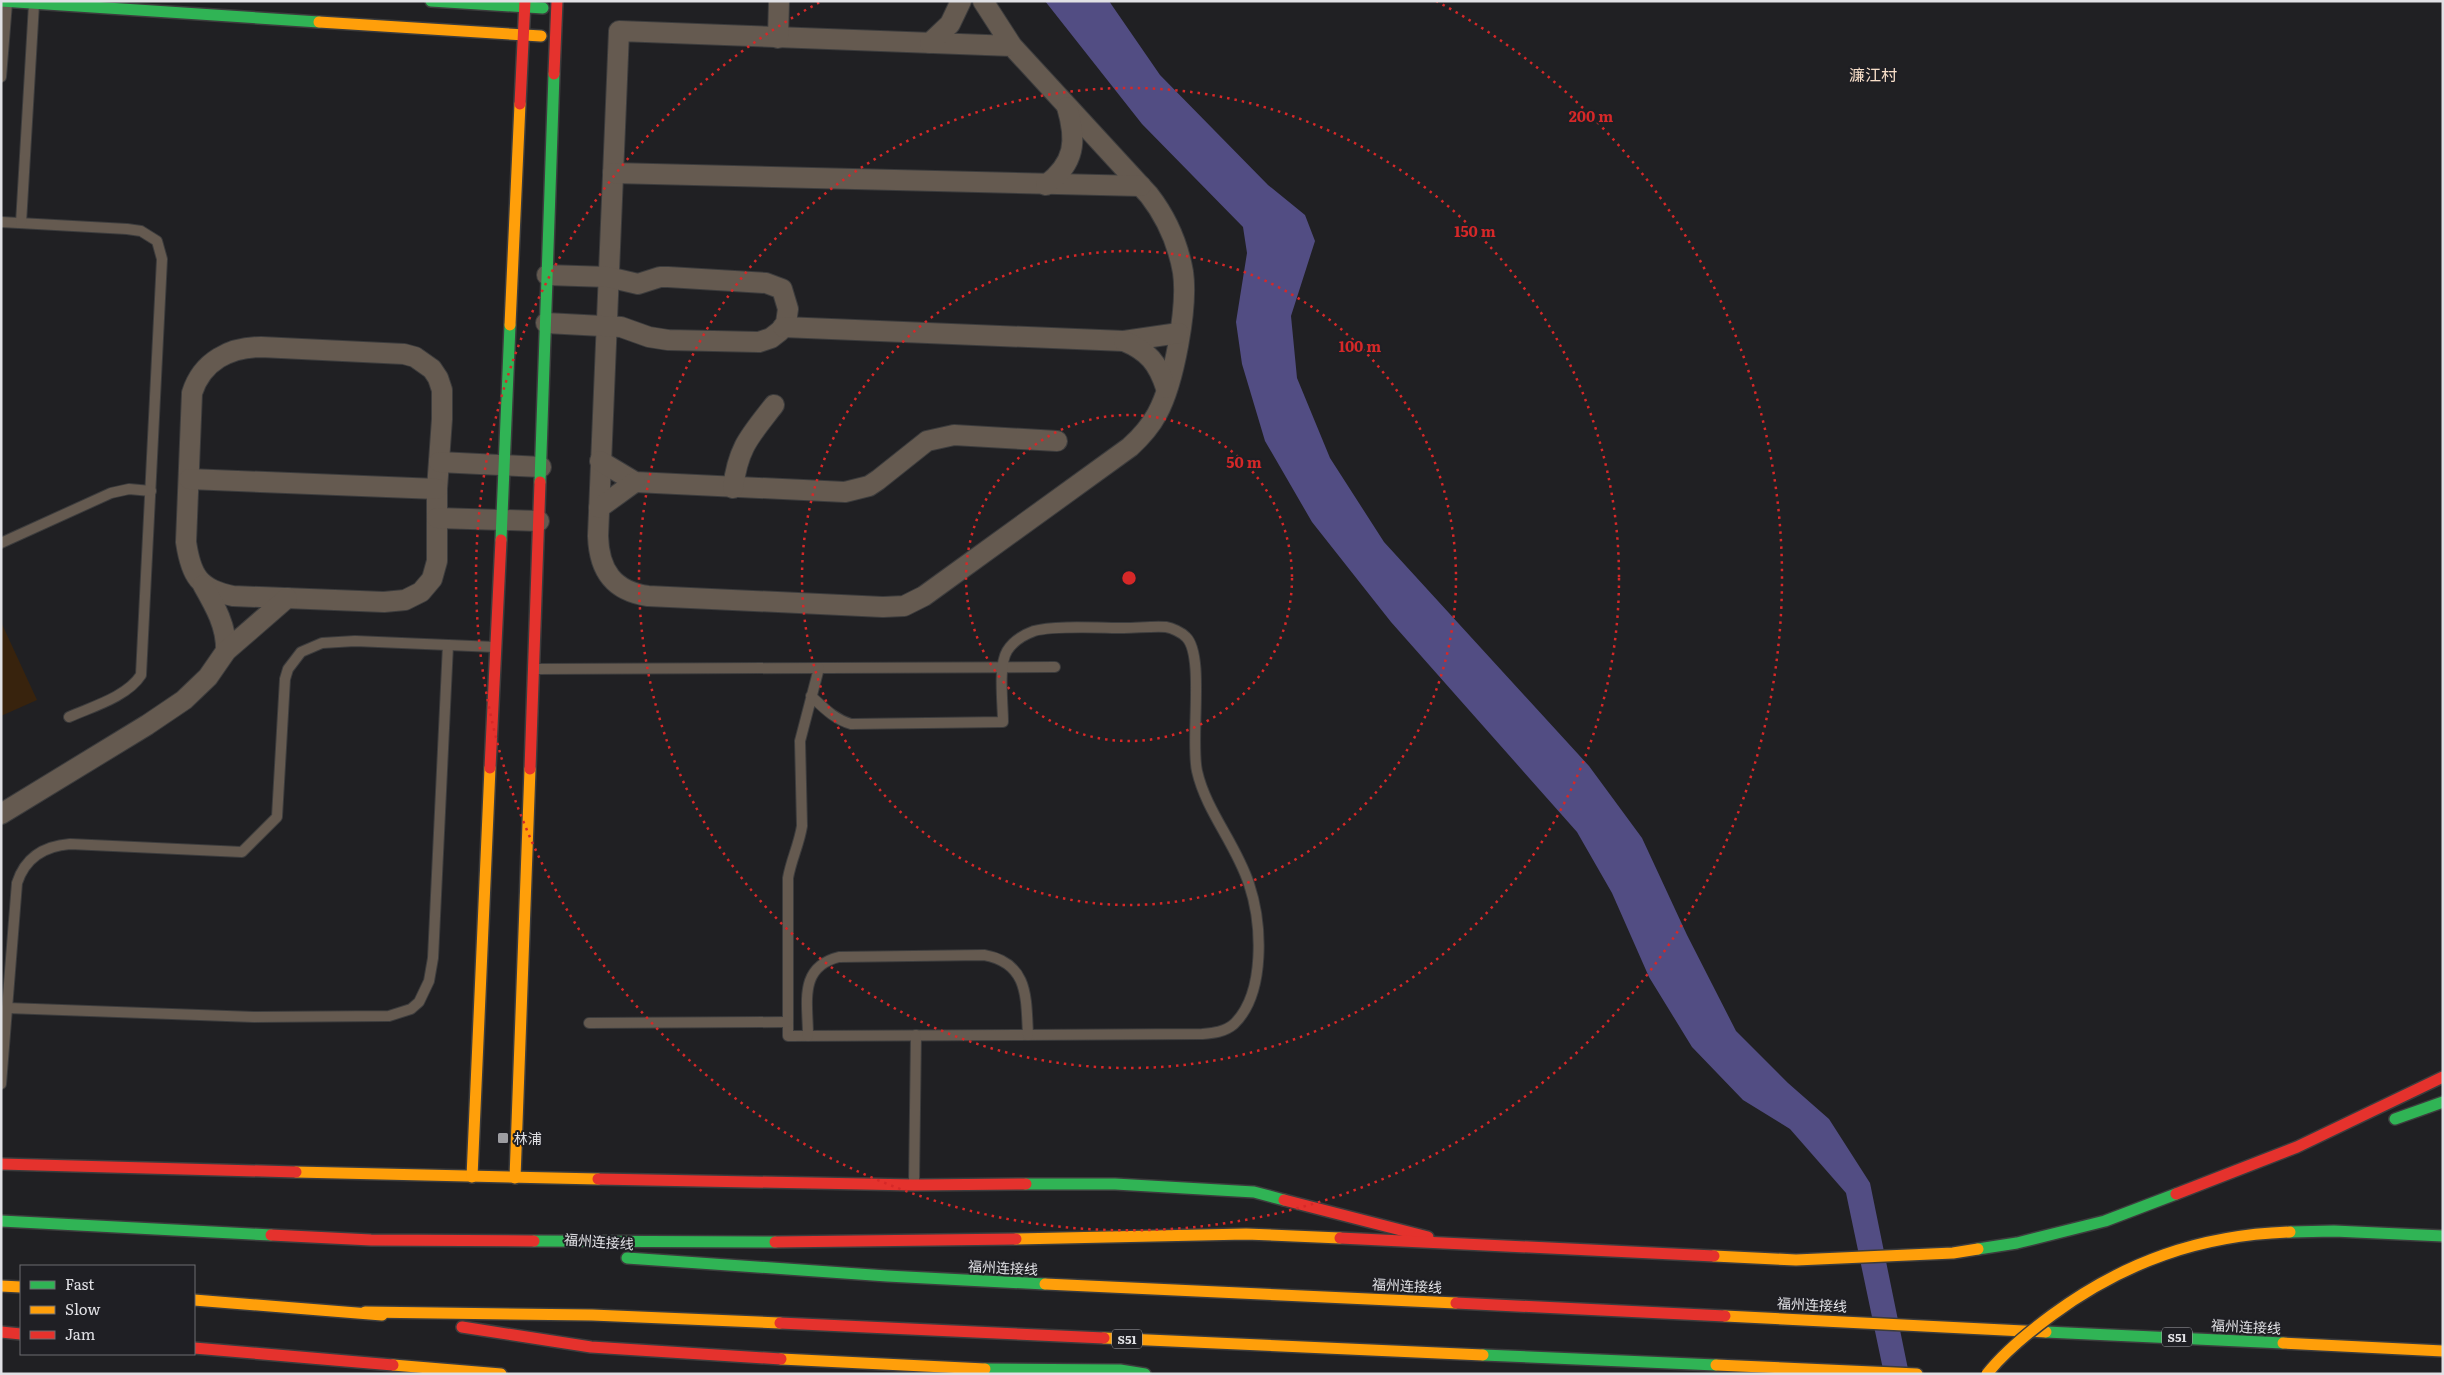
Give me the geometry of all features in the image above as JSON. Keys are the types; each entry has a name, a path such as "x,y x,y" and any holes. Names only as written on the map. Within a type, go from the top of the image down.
{"main road":[{"path":"1,1 556,37"},
{"path":"431,1 557,5 515,1178"},
{"path":"472,1177 524,4"},
{"path":"1,1220 371,1240 890,1242 1246,1234 1449,1242 1702,1256 1815,1259 1953,1253 2018,1244 2105,1221 2298,1147 2443,1077"},
{"path":"2386,1121 2443,1102"},
{"path":"2298,1147 2368,1126"},
{"path":"1,1164 472,1177 914,1186 1115,1184 1254,1192 1449,1242"},
{"path":"1987,1374 2018,1342 2065,1302 2106,1277 2148,1260 2200,1244 2258,1233 2322,1230 2443,1236"},
{"name":"福州连接线","path":"371,1240 549,1253"},
{"name":"福州连接线","path":"619,1258 887,1276 2443,1351"},
{"path":"1,1286 20,1288"},
{"path":"195,1300 365,1312 591,1347 951,1369 1120,1370 1145,1374"},
{"name":"S51","path":"365,1312 592,1315 1917,1374"},
{"path":"1,1332 20,1334"},
{"path":"195,1348 501,1374"}],"street":[{"path":"778,38 779,1"},
{"path":"930,44 950,24 961,1"},
{"path":"983,1 1012,46 1141,186 1162,212 1178,256 1184,289 1180,333 1163,400 1150,425 1130,447 924,596 904,606 883,607 636,594 617,585 604,566 598,546 619,31 1012,46"},
{"path":"1046,185 1065,168 1070,159 1072,132 1067,105"},
{"path":"613,173 1141,186"},
{"path":"546,323 621,326 658,339 747,343 771,338 786,323 788,309 786,297 782,289 766,283 660,277 638,284 608,277 547,274"},
{"path":"783,327 1124,341 1180,333"},
{"path":"1124,341 1140,348 1151,356 1158,367 1166,388"},
{"path":"204,586 212,591 233,596 384,602 405,600 427,586 436,571 437,489 442,390 438,378 425,362 410,355 393,352 248,347 231,351 215,360 196,382 192,393 186,542 188,556 195,576 204,586 221,620 226,641 226,651"},
{"path":"733,488 735,469 743,444 774,405"},
{"path":"600,462 635,482 845,492 869,486 890,472 927,441 940,437 1057,441"},
{"path":"439,462 541,467"},
{"path":"188,479 437,489"},
{"path":"599,508 635,482"},
{"path":"437,518 539,521"},
{"path":"1,814 168,712 197,688 226,651 287,598"}],"lane":[{"path":"1,77 7,2"},
{"path":"21,223 34,4"},
{"path":"1,222 141,231 157,240 162,259 141,675 137,681 122,692 69,717"},
{"path":"1,543 111,493 129,489 151,491"},
{"path":"811,696 829,713 851,724 1003,722 1003,667 1006,652 1023,635 1036,630 1166,627 1186,636 1194,653 1194,737 1197,770 1206,796 1249,884 1258,941 1258,968 1252,995 1233,1025 1218,1032 1202,1034 788,1036 788,878 800,840 802,826 800,741 811,696 819,668"},
{"path":"1,1084 7,1008 5,997 17,884 26,865 35,856 51,847 70,844 242,852 277,817 285,679 293,660 310,646 336,642 496,647"},
{"path":"7,1008 254,1017 389,1016 411,1009 424,992 433,958 448,645"},
{"path":"534,669 1055,667"},
{"path":"808,1036 807,993 810,978 816,967 827,960 839,957 974,956 995,957 1015,970 1023,982 1026,996 1028,1035"},
{"path":"589,1023 788,1022"},
{"path":"914,1186 916,1035"}],"shaded area":[{"path":"1045,1 1109,1 1160,75 1268,185 1305,215 1315,241 1291,316 1297,378 1330,458 1384,542 1589,766 1642,838 1687,935 1736,1031 1788,1083 1829,1119 1870,1183 1909,1374 1884,1374 1846,1193 1790,1129 1743,1100 1692,1047 1649,977 1612,893 1577,832 1391,622 1312,522 1265,441 1242,364 1236,322 1247,253 1243,227 1142,124"},
{"path":"1,622 37,700 1,716"}],"traffic: fast":[{"path":"1,1 319,22"},
{"path":"431,1 543,8"},
{"path":"540,482 554,74"},
{"path":"501,540 510,325"},
{"path":"2395,1119 2443,1102"},
{"path":"1026,1184 1115,1184 1254,1192 1284,1200"},
{"path":"1978,1249 2017,1243 2105,1221 2176,1194"},
{"path":"1,1221 271,1235"},
{"path":"2290,1232 2334,1231 2443,1236"},
{"path":"534,1241 775,1242"},
{"path":"627,1258 887,1276 1045,1284"},
{"path":"2046,1332 2283,1343"},
{"path":"1483,1355 1716,1365"},
{"path":"985,1369 1120,1370 1145,1374"}],"traffic: slow":[{"path":"319,22 541,36"},
{"path":"510,325 520,104"},
{"path":"472,1177 490,768"},
{"path":"515,1178 530,769"},
{"path":"296,1172 598,1179"},
{"path":"1987,1374 2018,1342 2052,1315 2079,1296 2135,1266 2164,1255 2225,1239 2257,1234 2290,1232"},
{"path":"1016,1239 1246,1234 1340,1238"},
{"path":"1714,1256 1796,1260 1953,1253 1978,1249"},
{"path":"1045,1284 1456,1303"},
{"path":"1,1286 20,1287"},
{"path":"195,1300 382,1315"},
{"path":"365,1312 592,1315 780,1323"},
{"path":"1725,1316 2046,1332"},
{"path":"1104,1338 1483,1355"},
{"path":"2283,1343 2443,1351"},
{"path":"781,1359 985,1369"},
{"path":"393,1365 501,1374"},
{"path":"1716,1365 1917,1374"}],"traffic: jam":[{"path":"520,104 525,1"},
{"path":"554,74 557,1"},
{"path":"530,769 540,482"},
{"path":"490,768 501,540"},
{"path":"2176,1194 2297,1147 2443,1077"},
{"path":"1,1164 296,1172"},
{"path":"598,1179 914,1185 1026,1184"},
{"path":"1284,1200 1428,1237"},
{"path":"271,1235 371,1240 534,1241"},
{"path":"1340,1238 1714,1256"},
{"path":"775,1242 1016,1239"},
{"path":"1456,1303 1725,1316"},
{"path":"780,1323 1104,1338"},
{"path":"462,1327 591,1347 781,1359"},
{"path":"1,1332 20,1334"},
{"path":"195,1348 393,1365"}],"place":[{"name":"林浦","path":"503,1138"}],"district":[{"name":"濂江村","path":"1873,74"}]}
